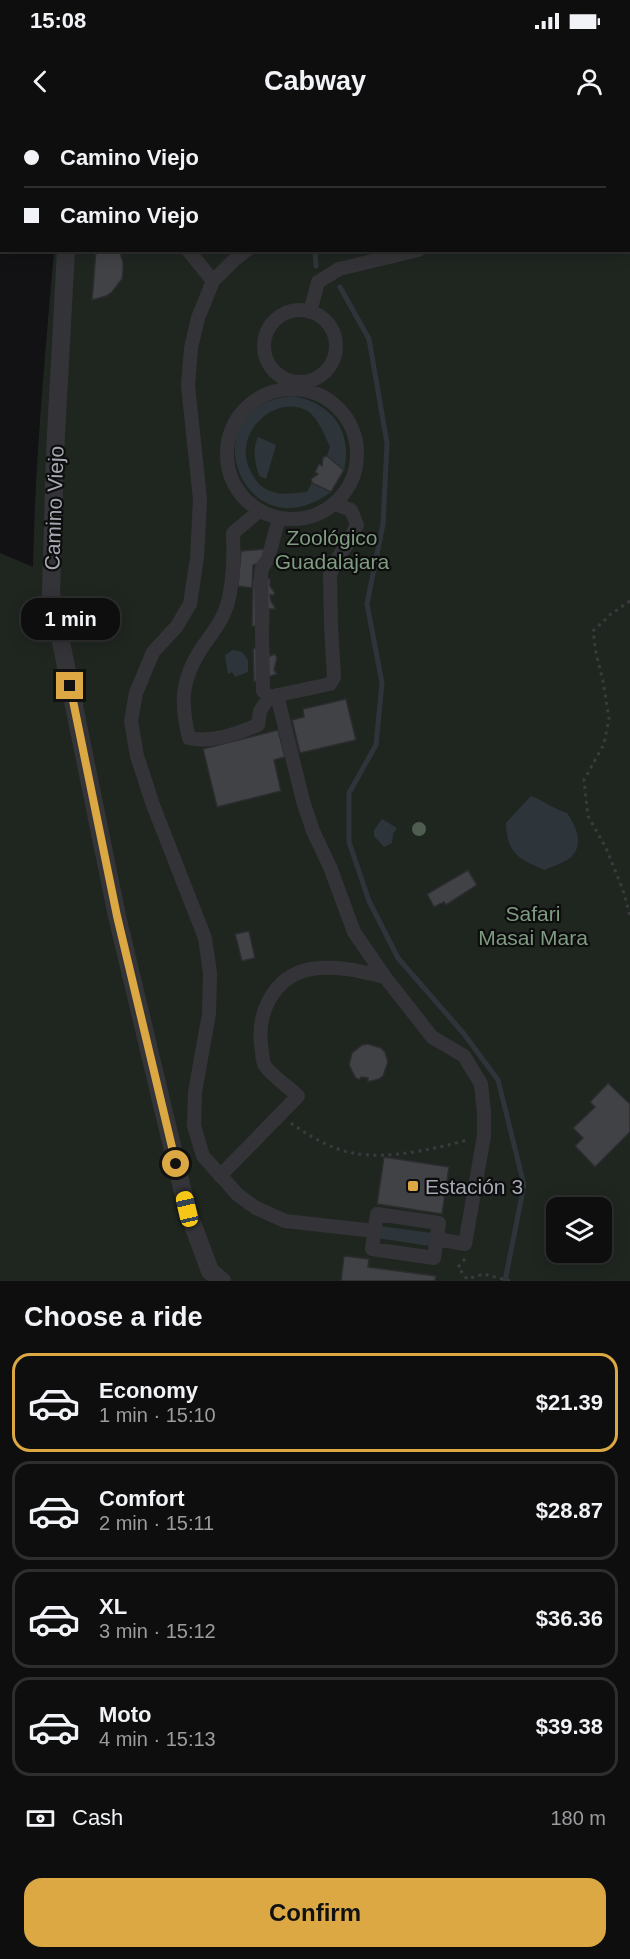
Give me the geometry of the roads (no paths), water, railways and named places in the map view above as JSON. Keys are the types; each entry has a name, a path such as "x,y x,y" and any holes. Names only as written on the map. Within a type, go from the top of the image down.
{"street":[{"name":"Camino Viejo","path":"66,252 55,453 51,593 117,916 187,1209 210,1271 222,1281"},
{"path":"190,252 213,281"},
{"path":"244,252 213,281 198,318 191,348 188,386 200,499 197,558 190,604 177,626 153,652 136,693 131,721 137,756 205,938 210,973 210,1014 195,1092 194,1126 203,1155 238,1195 285,1221 375,1231"},
{"path":"310,312 318,282 339,269 410,252"},
{"path":"310,312 296,310 275,319 264,339 263,350 267,363 285,380 298,386 325,398 337,406 350,423 357,442 357,464 344,495 335,504 322,513 293,520 259,511 240,494 232,481 226,456 230,433 242,412 259,398 275,391 298,386 312,381 328,369 336,346 335,337 328,323 310,312"},
{"path":"279,518 268,560 262,568 261,575 262,691 273,696 330,684 334,677 330,575 357,525 351,510 335,504"},
{"path":"259,511 233,533 234,557 226,610 186,678 182,698 183,715 189,738 200,741 219,738 258,725 260,711 273,696"},
{"path":"273,696 313,831 330,867 354,932 385,977 432,1037 464,1056 481,1084 484,1136 465,1244 437,1239"},
{"path":"220,1176 298,1096 264,1065 260,1043 261,1021 266,1003 291,977 310,969 348,968 385,977"},
{"path":"377,1214 439,1223 437,1239 434,1257 372,1249 377,1214"}],"waterway":[{"path":"315,252 316,266"},
{"path":"340,287 369,339 387,443 383,524 367,604 382,683 376,745 349,793 349,842 369,901 398,958 464,1034 498,1080 524,1185 505,1281"}],"place":[{"name":"Estación 3","path":"413,1186"}],"park label":[{"name":"Zoológico Guadalajara","path":"332,549"},
{"name":"Safari Masai Mara","path":"533,925"}]}
